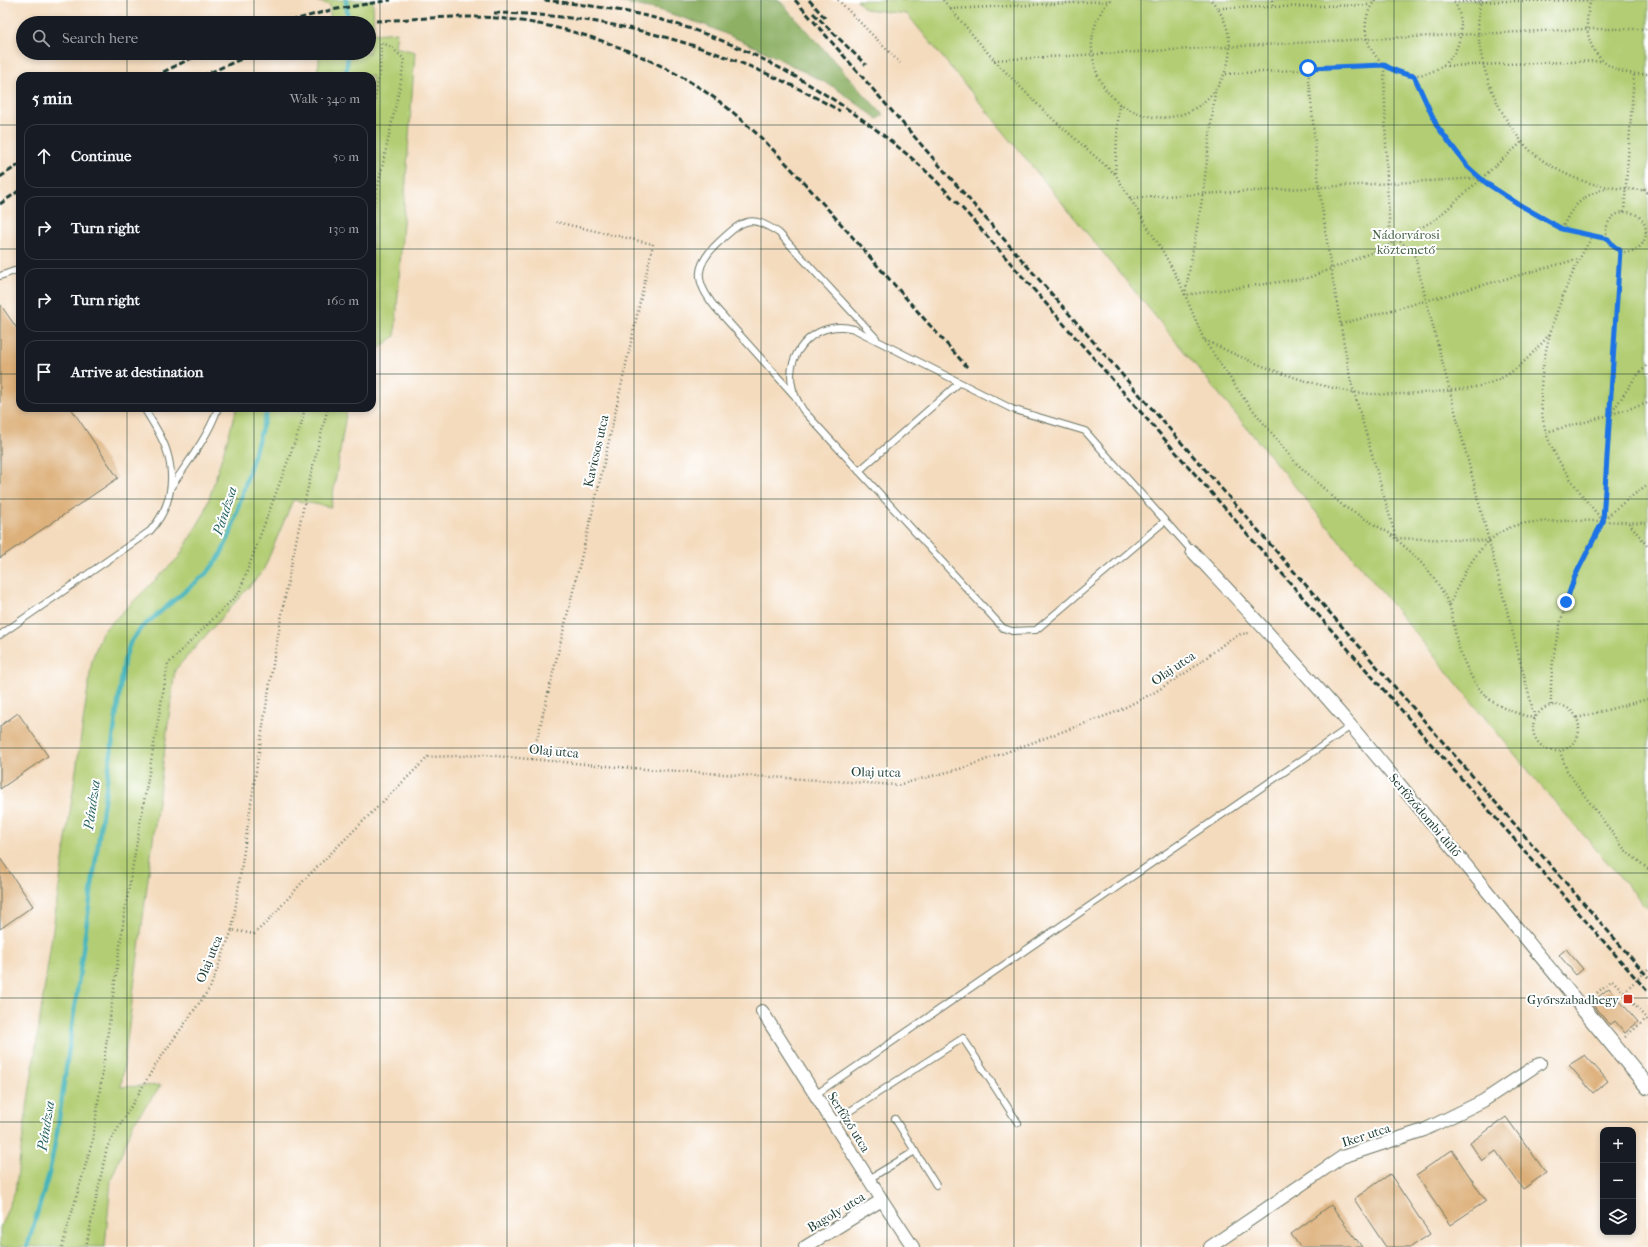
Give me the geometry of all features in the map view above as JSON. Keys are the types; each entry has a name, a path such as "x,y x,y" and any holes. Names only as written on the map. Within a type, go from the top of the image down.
{"street":[{"name":"Serfőződombi dűlő","path":"1192,552 1268,633 1351,726 1648,1087"},
{"name":"Serfőző utca","path":"762,1011 913,1247"},
{"name":"Iker utca","path":"1210,1247 1342,1157 1424,1130 1483,1101 1540,1063"},
{"name":"Bagoly utca","path":"805,1247 882,1200"}],"lane":[{"path":"879,342 779,233 763,223 746,222 737,225 708,252 704,258 701,266 701,286 705,296 795,396 803,410 1003,628 1012,632 1036,630 1165,521"},
{"path":"0,276 16,271"},
{"path":"795,396 791,374 794,360 806,340 818,332 842,327 854,329 1012,409 1085,431 1192,552"},
{"path":"859,471 960,383"},
{"path":"0,635 150,530 160,520 167,504 171,487 171,468 167,451 146,412"},
{"path":"171,487 196,451 216,412"},
{"path":"815,1095 1351,726"},
{"path":"833,1122 964,1038 1018,1123"},
{"path":"895,1119 936,1185"},
{"path":"869,1179 915,1151"}],"path":[{"path":"838,0 900,63"},
{"path":"943,0 994,60 1046,112 1115,174 1166,257 1186,295 1204,340 1245,400 1295,462 1343,506 1396,538 1437,582 1449,606 1457,641 1467,669 1482,693 1500,706 1535,719"},
{"path":"1109,1 1098,17 1092,35 1092,54 1096,73 1106,90 1119,104 1138,113 1159,117 1180,115 1199,106 1215,92 1226,74 1230,60 1231,46 1228,26 1219,8 1212,0"},
{"path":"1272,0 1273,8"},
{"path":"1375,0 1371,5 1367,16 1367,39 1376,58 1393,71 1403,74 1414,76 1430,73 1443,66 1452,57 1458,47 1462,23 1454,1 1591,0 1586,14 1586,29 1591,46 1602,60 1616,71 1634,75 1648,74"},
{"path":"950,9 1079,1 1109,1"},
{"path":"1481,1 1478,34 1483,64 1493,94 1508,123 1522,142 1545,161 1565,174 1579,180 1608,188 1643,190 1648,193"},
{"path":"1219,8 1371,5"},
{"path":"994,60 1367,39 1586,29 1648,29"},
{"path":"376,92 380,72 381,42 391,47 404,59 401,81 376,194"},
{"path":"1443,66 1602,60"},
{"path":"1226,74 1308,68 1384,65"},
{"path":"1384,65 1390,234 1411,250 1415,257 1535,719 1534,733 1540,745 1546,749 1560,751 1573,745 1580,732 1578,718 1574,712 1564,706 1551,705 1539,713 1535,719"},
{"path":"1308,68 1319,186 1331,270 1341,324 1354,392 1396,538"},
{"path":"1624,212 1634,75"},
{"path":"1414,76 1437,126 1468,167 1486,183 1520,205 1562,229 1608,239"},
{"path":"1186,295 1203,194 1215,92"},
{"path":"1115,174 1119,104"},
{"path":"1186,295 1308,278 1331,270 1397,240 1435,220 1522,142"},
{"path":"1130,198 1319,186 1481,178"},
{"path":"1643,190 1648,187"},
{"path":"1562,229 1566,218 1577,204 1593,192 1608,188"},
{"path":"1624,212 1636,214 1641,218 1647,237 1638,247 1626,252 1615,248 1608,239 1607,227 1613,217 1624,212"},
{"name":"Kavicsos utca","path":"532,759 599,485 653,244 556,222"},
{"path":"1592,235 1578,259 1559,305 1543,364 1540,391 1542,416 1549,442 1582,496 1603,521"},
{"path":"1551,705 1550,680 1566,602 1575,576 1603,521 1620,250"},
{"path":"1341,324 1578,259"},
{"path":"1204,340 1235,355 1327,387 1354,392 1385,394 1462,390 1497,380 1522,364 1551,333"},
{"path":"1610,415 1635,378 1648,364"},
{"path":"1546,432 1589,422 1648,403"},
{"path":"62,1247 93,1139 125,910 168,664 239,592 302,425 304,412"},
{"path":"232,930 289,573 312,466 327,412"},
{"path":"1603,521 1648,484"},
{"path":"1449,606 1457,586 1475,557 1489,541 1510,528 1532,522 1587,520 1648,523"},
{"path":"1629,522 1648,546"},
{"path":"1396,538 1489,541"},
{"name":"Olaj utca","path":"86,1247 107,1147 156,1064 210,988 232,930 254,934 269,920 306,878 428,756 485,755 630,768 897,785 963,768 1116,712 1155,692 1190,670 1229,640 1241,634 1268,633"},
{"path":"1578,718 1648,699"},
{"path":"1560,751 1566,769 1576,784 1625,850 1648,870"},
{"path":"1624,992 1648,969"},
{"path":"1580,1006 1612,980 1624,992 1647,1020 1614,1047"}],"green space":[{"path":"312,0 373,0 373,16 330,16 330,5"},
{"path":"610,0 779,0 883,115 878,119 834,87 758,48 705,25 659,10"},
{"name":"Nádorvárosi köztemető","path":"857,0 1648,0 1648,909 1541,786 907,14 865,9"},
{"path":"397,32 395,47 415,52 395,336 376,351 376,72 317,72 319,60 376,60 376,34"},
{"path":"236,412 346,412 331,507 293,500 263,571 175,670 121,1087 161,1085 133,1124 111,1180 105,1247 0,1247 0,1228 15,1191 92,660 102,632 179,557 205,512"}],"building":[{"path":"0,304 16,327 16,412 74,412 118,478 0,558"},
{"path":"18,713 48,756 0,789 0,726"},
{"path":"0,858 33,906 0,929"},
{"path":"1566,949 1583,969 1576,975 1559,955"},
{"path":"1609,988 1638,1022 1625,1033 1615,1021 1610,1025 1591,1003"},
{"path":"1585,1055 1608,1081 1593,1093 1569,1065"},
{"path":"1506,1117 1546,1173 1523,1189 1496,1151 1482,1161 1470,1143"},
{"path":"1452,1150 1486,1201 1450,1225 1416,1175"},
{"path":"1390,1174 1430,1234 1411,1247 1386,1247 1354,1199"},
{"path":"1331,1205 1362,1247 1300,1247 1291,1234"}],"waterway":[{"name":"Pándzsa","path":"346,0 347,16"},
{"name":"Pándzsa","path":"346,72 347,60"},
{"name":"Pándzsa","path":"27,1247 49,1174 57,1132 124,661 130,643 141,628 208,572 220,556 230,535 267,412"}],"railway":[{"path":"308,16 331,10 391,0"},
{"path":"544,0 607,8 638,14 700,32 731,45 762,59 822,92 877,131 921,167 972,219 1647,991"},
{"path":"795,0 1648,977"},
{"path":"809,0 825,18"},
{"path":"494,13 540,15 585,20 630,28 673,40 716,53 759,70 800,89 840,111"},
{"path":"813,13 866,65"},
{"path":"376,21 466,17 496,18 528,22 562,29 628,51 660,65 691,82 719,101 744,122 785,162 967,367"},
{"path":"163,72 188,60"},
{"path":"211,72 239,60"},
{"path":"0,177 16,167"},
{"path":"0,204 16,193"}],"place":[{"name":"Győrszabadhegy","path":"1628,999"}],"route":[{"path":"1308,68 1384,65 1393,71 1414,76 1437,126 1468,167 1486,183 1520,205 1562,229 1608,239 1615,248 1620,250 1603,521 1575,576 1566,602"}]}
